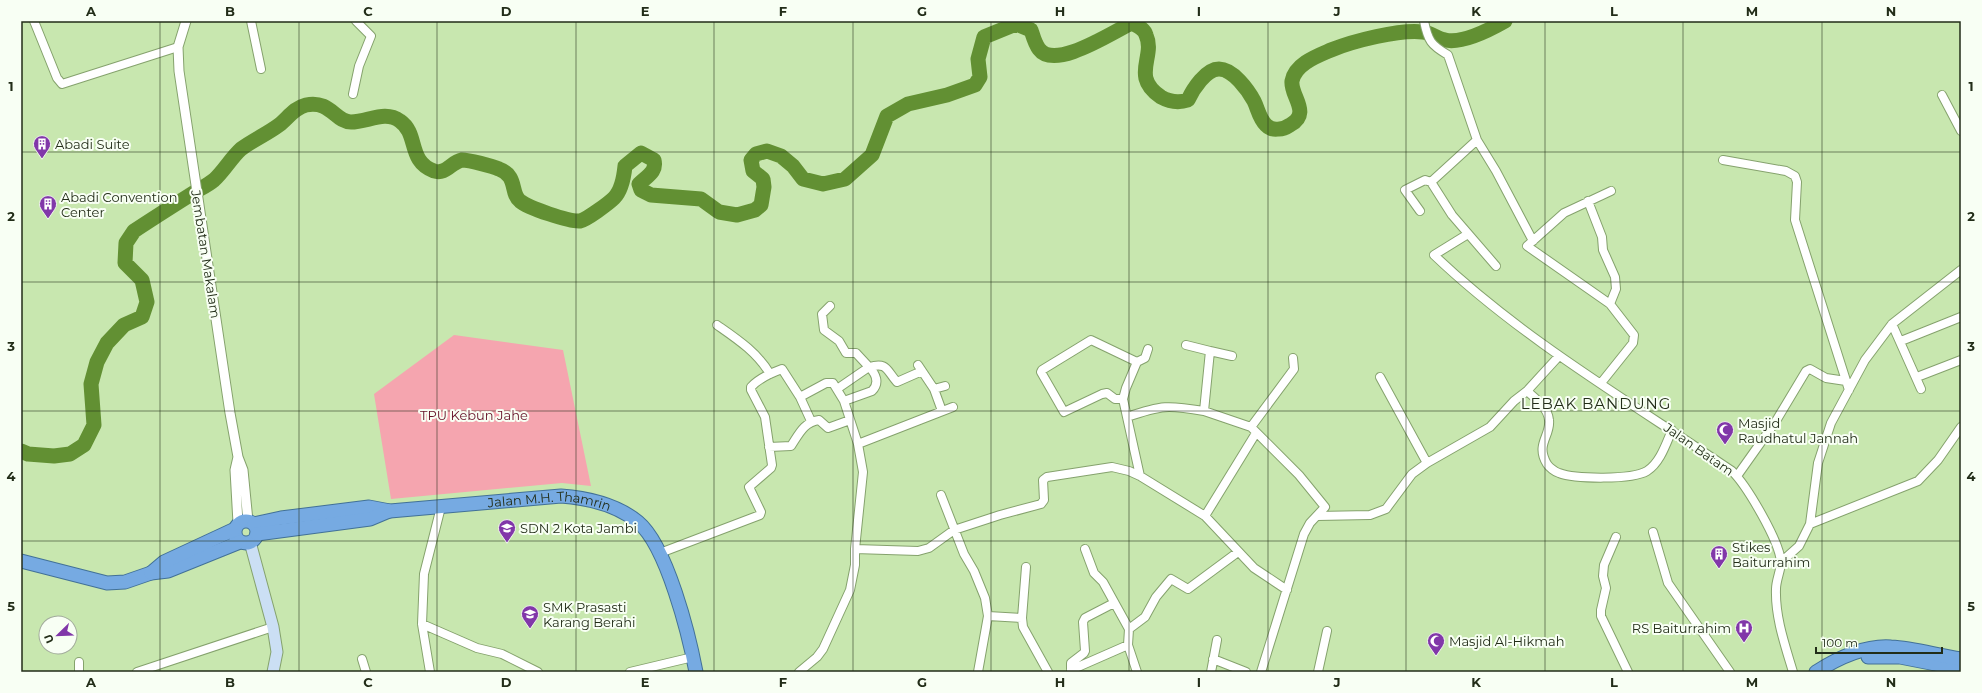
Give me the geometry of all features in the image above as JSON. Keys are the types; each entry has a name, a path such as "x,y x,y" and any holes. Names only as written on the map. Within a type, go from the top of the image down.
{"highway":[{"name":"Jalan M.H. Thamrin","path":"21,561 106,582 125,582 151,573 168,571 246,531 281,518 369,507 390,511 561,496 588,498 622,512 638,522 648,534 660,553 686,628 696,672"},
{"path":"1816,672 1843,657 1875,647 1902,648 1961,659"},
{"path":"1832,672 1853,662 1869,657 1884,656 1900,657 1953,669"}],"main road":[{"path":"246,531 273,627 277,652 273,672"}],"street":[{"path":"34,21 57,78 62,84 178,47"},
{"name":"Jembatan Makalam","path":"186,21 178,47 179,71 230,413 238,457 236,470 246,531"},
{"path":"252,21 261,69"},
{"path":"353,94 359,66 371,36 356,21"},
{"path":"1424,21 1427,36 1435,47 1448,55 1477,140 1496,171 1533,241"},
{"path":"1942,94 1961,131"},
{"path":"1431,182 1477,140"},
{"path":"1723,160 1786,171 1795,176 1797,182 1795,220 1849,390"},
{"path":"1420,211 1405,190 1425,180 1431,182 1452,215 1496,266"},
{"path":"1601,383 1634,343 1635,338 1610,304 1527,246 1564,213 1611,191"},
{"path":"1588,201 1602,237 1603,250 1615,277 1616,288 1610,304"},
{"name":"Jalan Batam","path":"1468,234 1434,255 1473,291 1559,356 1672,430 1737,476 1757,506 1781,562"},
{"path":"1794,672 1780,632 1776,589 1781,562 1799,546 1810,524 1818,463 1831,423 1865,360 1892,324 1961,270"},
{"path":"830,306 822,314 824,330 839,341 846,353 856,353 874,372 877,380 875,388 872,391 844,401"},
{"path":"1901,341 1961,317"},
{"path":"1892,324 1901,341 1921,389"},
{"path":"717,325 753,351 763,361 770,374"},
{"path":"1123,399 1115,400 1107,393 1102,394 1064,412 1041,372 1092,340 1137,362 1143,360 1148,348"},
{"path":"1186,345 1232,356"},
{"path":"1204,411 1210,351"},
{"path":"1317,516 1365,516 1386,510 1408,478 1427,462 1490,427 1514,401 1527,391 1559,356"},
{"path":"1205,516 1254,430 1294,369 1293,358"},
{"path":"1917,377 1961,360"},
{"path":"1137,362 1123,399 1140,476"},
{"path":"837,388 869,367 878,364 884,365 896,382 920,368 934,389 942,411"},
{"path":"660,553 760,515 761,512 749,487 771,468 765,418 751,387 770,374 782,369 800,397 812,421"},
{"path":"1737,476 1776,421 1806,371 1810,369 1826,378 1846,381"},
{"path":"1380,377 1427,462"},
{"path":"799,672 817,657 823,649 850,590 856,564 855,550 863,472 858,444 844,401 837,388 831,382 800,397"},
{"path":"934,389 945,386"},
{"path":"1527,391 1541,404 1548,414 1549,423 1542,446 1547,464 1557,473 1566,475 1618,477 1640,474 1654,465 1672,430"},
{"path":"1127,417 1150,409 1168,405 1204,411 1254,430 1299,475 1324,505 1324,509 1310,523 1304,534 1261,672"},
{"path":"858,444 953,407"},
{"path":"769,447 791,446 802,428 812,421 819,420 828,428 850,420"},
{"path":"1810,524 1918,481 1938,460 1961,427"},
{"path":"855,550 918,551 929,548 954,530 1000,515 1041,504 1044,500 1043,480 1047,477 1112,467 1129,471 1140,476 1205,516 1254,568 1287,590"},
{"path":"941,495 964,554 986,598 988,616 978,672"},
{"path":"430,672 422,624 424,574 442,507"},
{"path":"1653,532 1668,583 1730,672"},
{"path":"1616,537 1604,565 1603,576 1606,588 1601,610 1602,616 1628,672"},
{"path":"1085,549 1094,573 1103,582 1129,629 1128,645 1137,672"},
{"path":"1129,629 1145,617 1159,593 1171,580 1188,589 1238,552"},
{"path":"1026,567 1022,618 1026,636 1048,672"},
{"path":"1071,671 1072,663 1085,651 1083,622 1085,618 1114,603"},
{"path":"988,616 1022,618"},
{"path":"422,624 477,648 502,654 538,672"},
{"path":"137,672 273,627"},
{"path":"1318,672 1327,631"},
{"path":"1211,672 1217,640"},
{"path":"1071,671 1128,645"},
{"path":"630,672 693,657"},
{"path":"362,659 366,672"},
{"path":"1213,659 1246,672"},
{"path":"79,662 79,672"}],"green space":[{"name":"TPU Kebun Jahe","path":"454,335 563,350 591,486 562,483 391,499 374,394"}],"waterway":[{"path":"21,451 28,454 54,456 70,454 84,445 94,425 91,384 97,362 107,343 124,325 142,317 147,302 142,280 125,263 126,243 134,231 211,182 241,149 279,125 302,106 314,104 321,106 327,108 341,119 351,122 382,116 394,118 406,126 410,133 416,154 426,167 438,172 445,170 462,160 496,168 505,172 509,176 515,194 520,201 540,211 559,217 580,221 607,204 614,198 620,187 625,166 641,153 654,160 655,164 651,174 639,184 641,190 651,195 701,199 719,212 737,215 755,210 761,205 764,187 763,179 753,171 751,160 756,154 767,151 781,156 793,166 803,179 823,184 845,179 872,155 887,116 908,104 947,95 975,85 980,77 978,59 984,37 1016,24 1031,30 1039,49 1047,55 1058,55 1071,53 1099,41 1132,23 1142,29 1146,35 1148,51 1145,74 1147,82 1161,97 1174,102 1188,100 1200,80 1209,72 1219,69 1224,70 1235,76 1248,91 1266,125 1272,129 1282,129 1290,125 1299,115 1300,110 1292,87 1294,75 1302,65 1319,55 1364,40 1402,32 1423,32 1445,40 1460,40 1476,35 1505,21"}],"place":[{"name":"Abadi Suite","path":"42,159"},
{"name":"Abadi Convention Center","path":"48,219"},
{"name":"Masjid Raudhatul Jannah","path":"1725,445"},
{"name":"SDN 2 Kota Jambi","path":"507,543"},
{"name":"Stikes Baiturrahim","path":"1719,569"},
{"name":"SMK Prasasti Karang Berahi","path":"530,629"},
{"name":"RS Baiturrahim","path":"1744,643"},
{"name":"Masjid Al-Hikmah","path":"1436,656"}],"district":[{"name":"LEBAK BANDUNG","path":"1596,404"}]}
